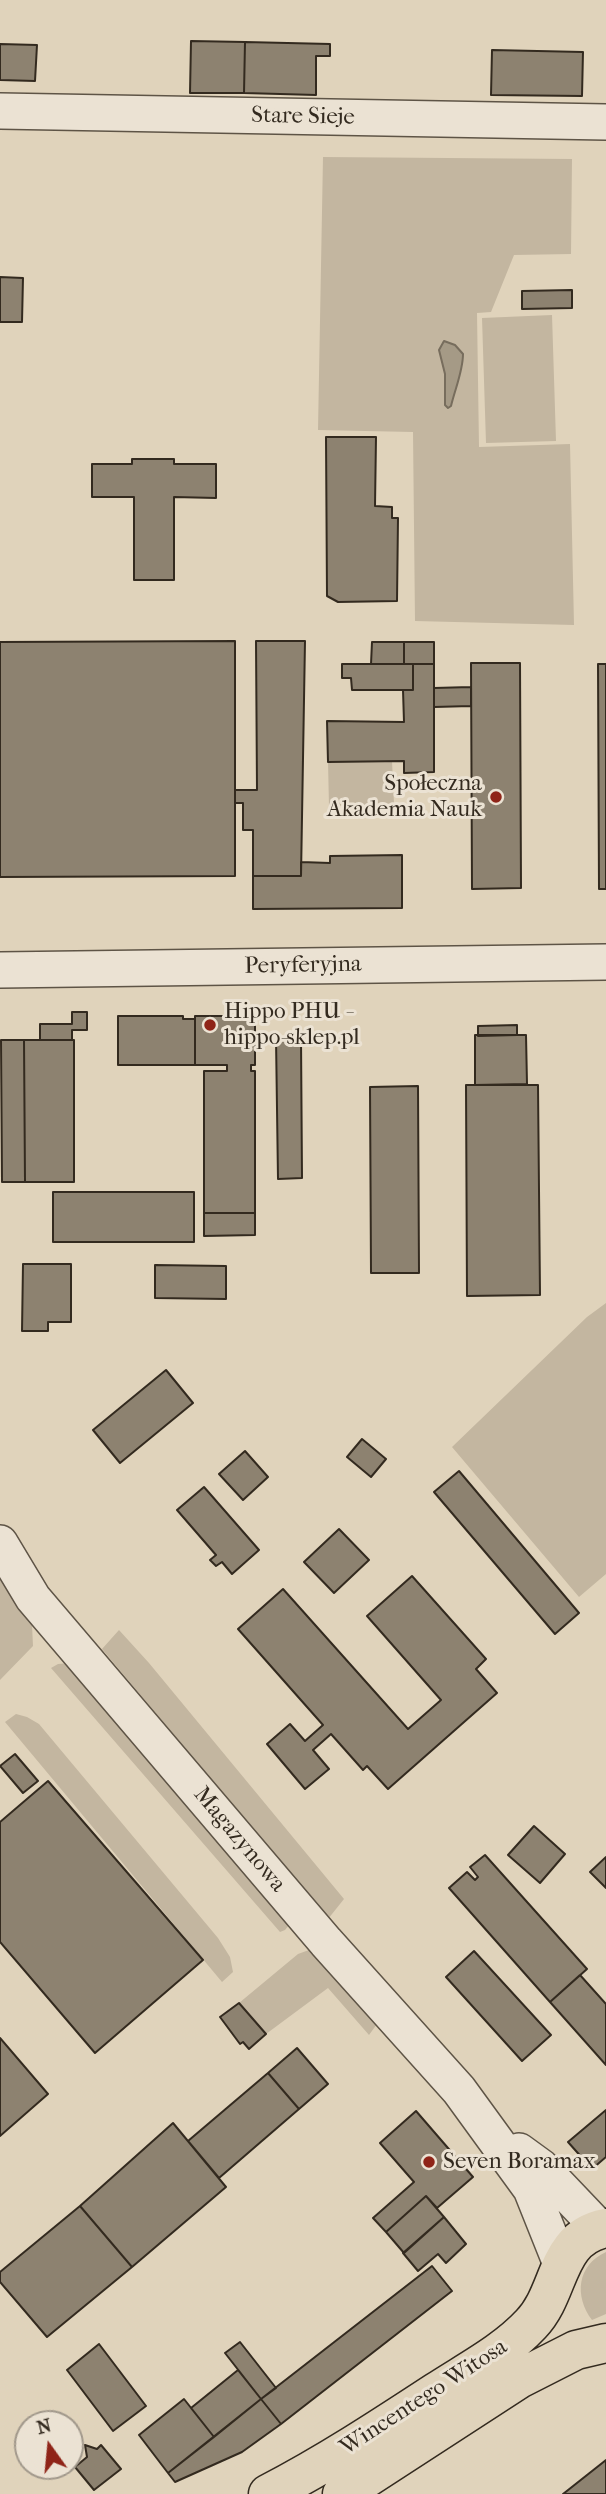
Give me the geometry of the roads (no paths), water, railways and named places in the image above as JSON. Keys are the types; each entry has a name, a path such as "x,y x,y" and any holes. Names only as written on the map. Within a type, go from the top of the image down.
{"main road":[{"name":"Wincentego Witosa","path":"268,2494 357,2444 507,2345 547,2304 559,2271 579,2240 603,2229"},
{"path":"559,2271 573,2318 582,2329 606,2343"},
{"name":"Wincentego Witosa","path":"342,2494 519,2379 576,2350 606,2343"}],"street":[{"name":"Stare Sieje","path":"0,111 606,122"},
{"name":"Peryferyjna","path":"0,970 606,962"},
{"name":"Magazynowa","path":"0,1543 33,1598 326,1942 448,2077 488,2129 536,2197 559,2271"},
{"name":"Magazynowa","path":"488,2129 541,2167 603,2229"}],"place":[{"name":"Społeczna Akademia Nauk","path":"496,797"},
{"name":"Hippo PHU - hippo-sklep.pl","path":"210,1025"},
{"name":"Seven Boramax","path":"429,2162"}]}
